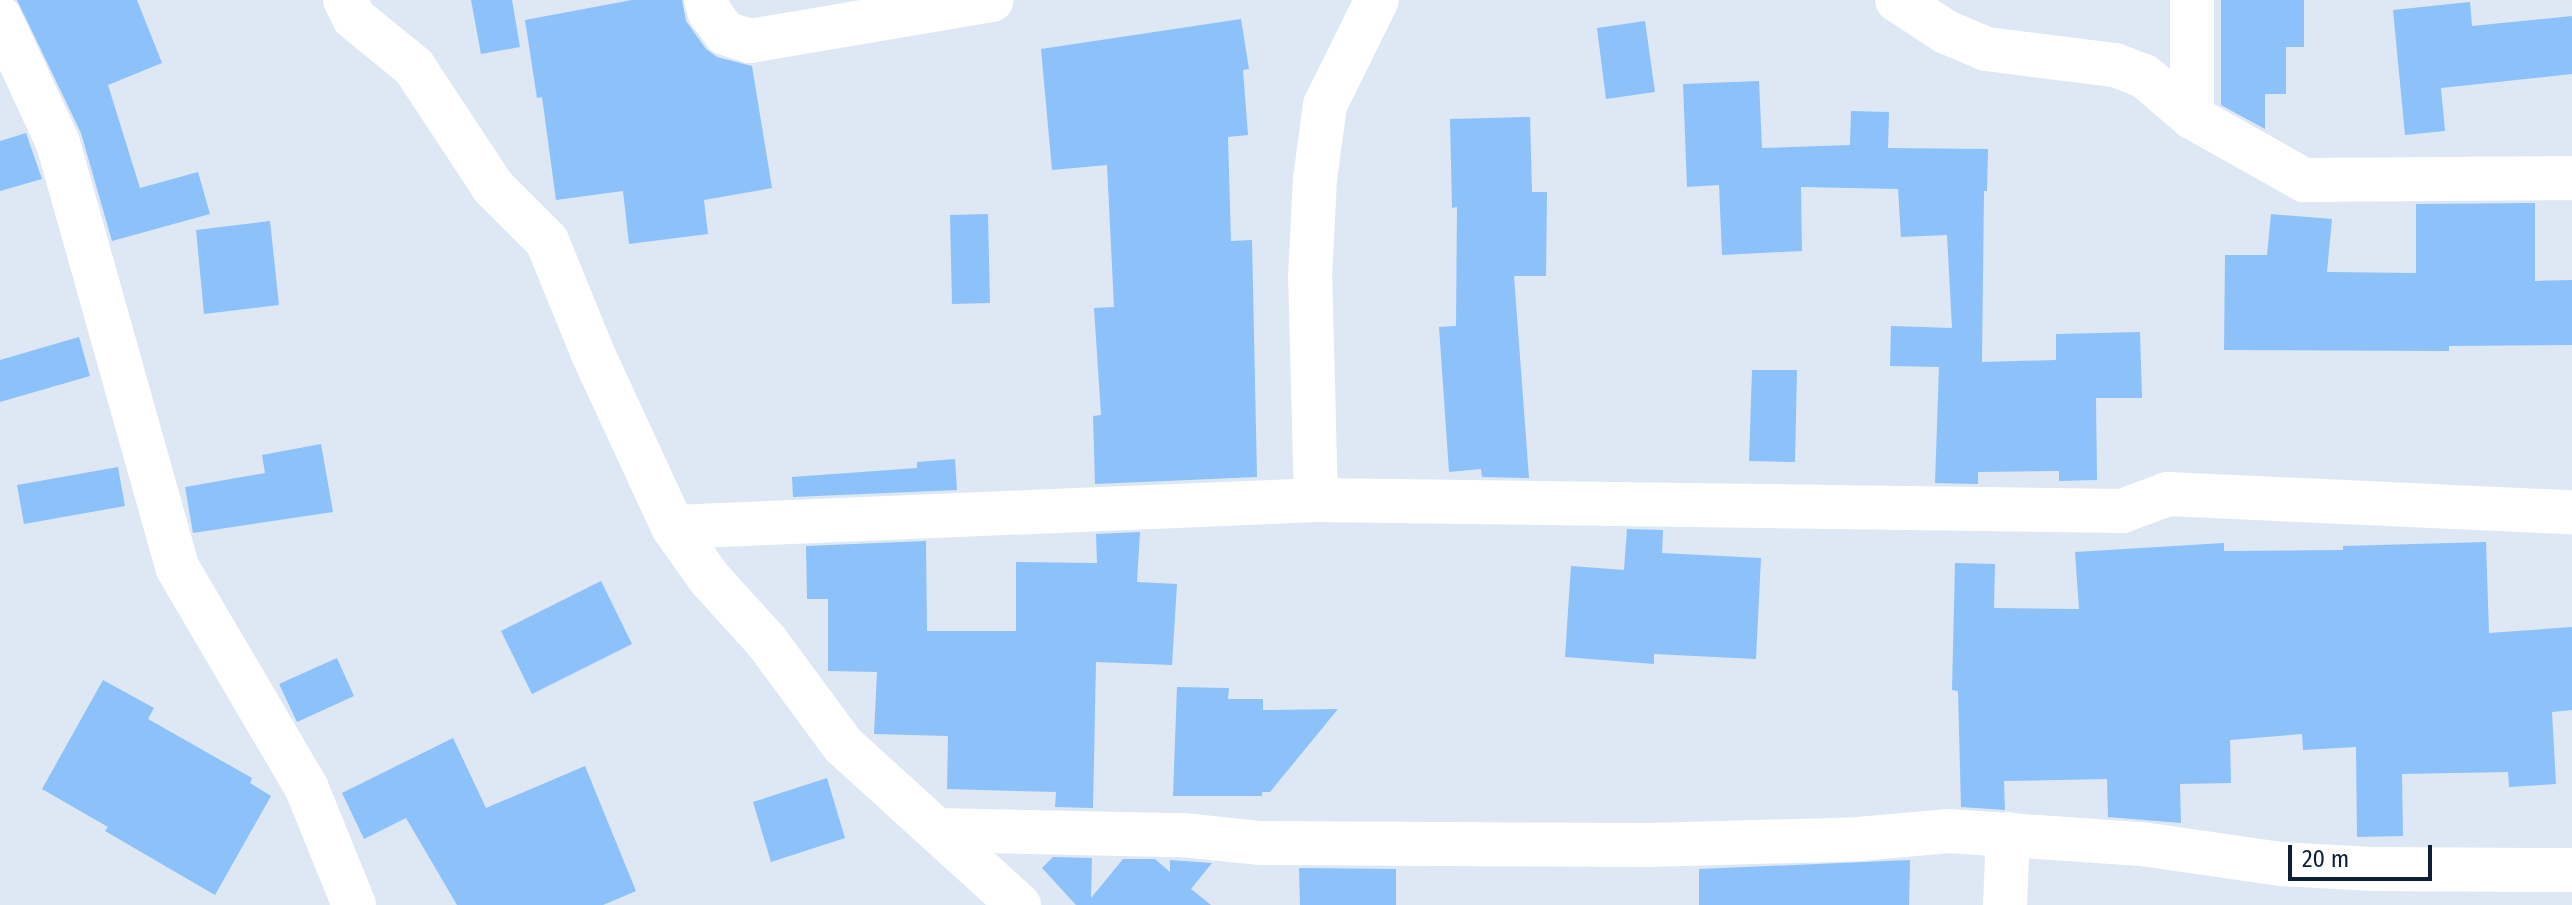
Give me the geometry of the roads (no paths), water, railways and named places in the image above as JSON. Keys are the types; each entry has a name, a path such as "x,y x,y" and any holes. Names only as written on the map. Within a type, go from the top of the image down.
{"street":[{"path":"345,0 354,18 414,67 493,187 547,241 593,354 673,527 709,578 767,642 843,745 1019,905"},
{"path":"706,0 710,13 725,33 750,41 992,0"},
{"path":"1316,500 1310,277 1315,179 1325,105 1377,0"},
{"path":"1897,0 1946,32 1986,49 2115,65 2144,76 2192,117 2304,180 2572,178"},
{"path":"2192,0 2192,117"},
{"path":"0,18 58,143 177,567 307,789 354,905"},
{"path":"673,527 1316,500 2122,511 2168,494 2572,512"},
{"path":"937,830 1183,835 1261,843 1618,845 1859,839 1949,831 2142,844 2281,864 2372,869 2572,870"},
{"path":"2005,905 2008,834"}]}
